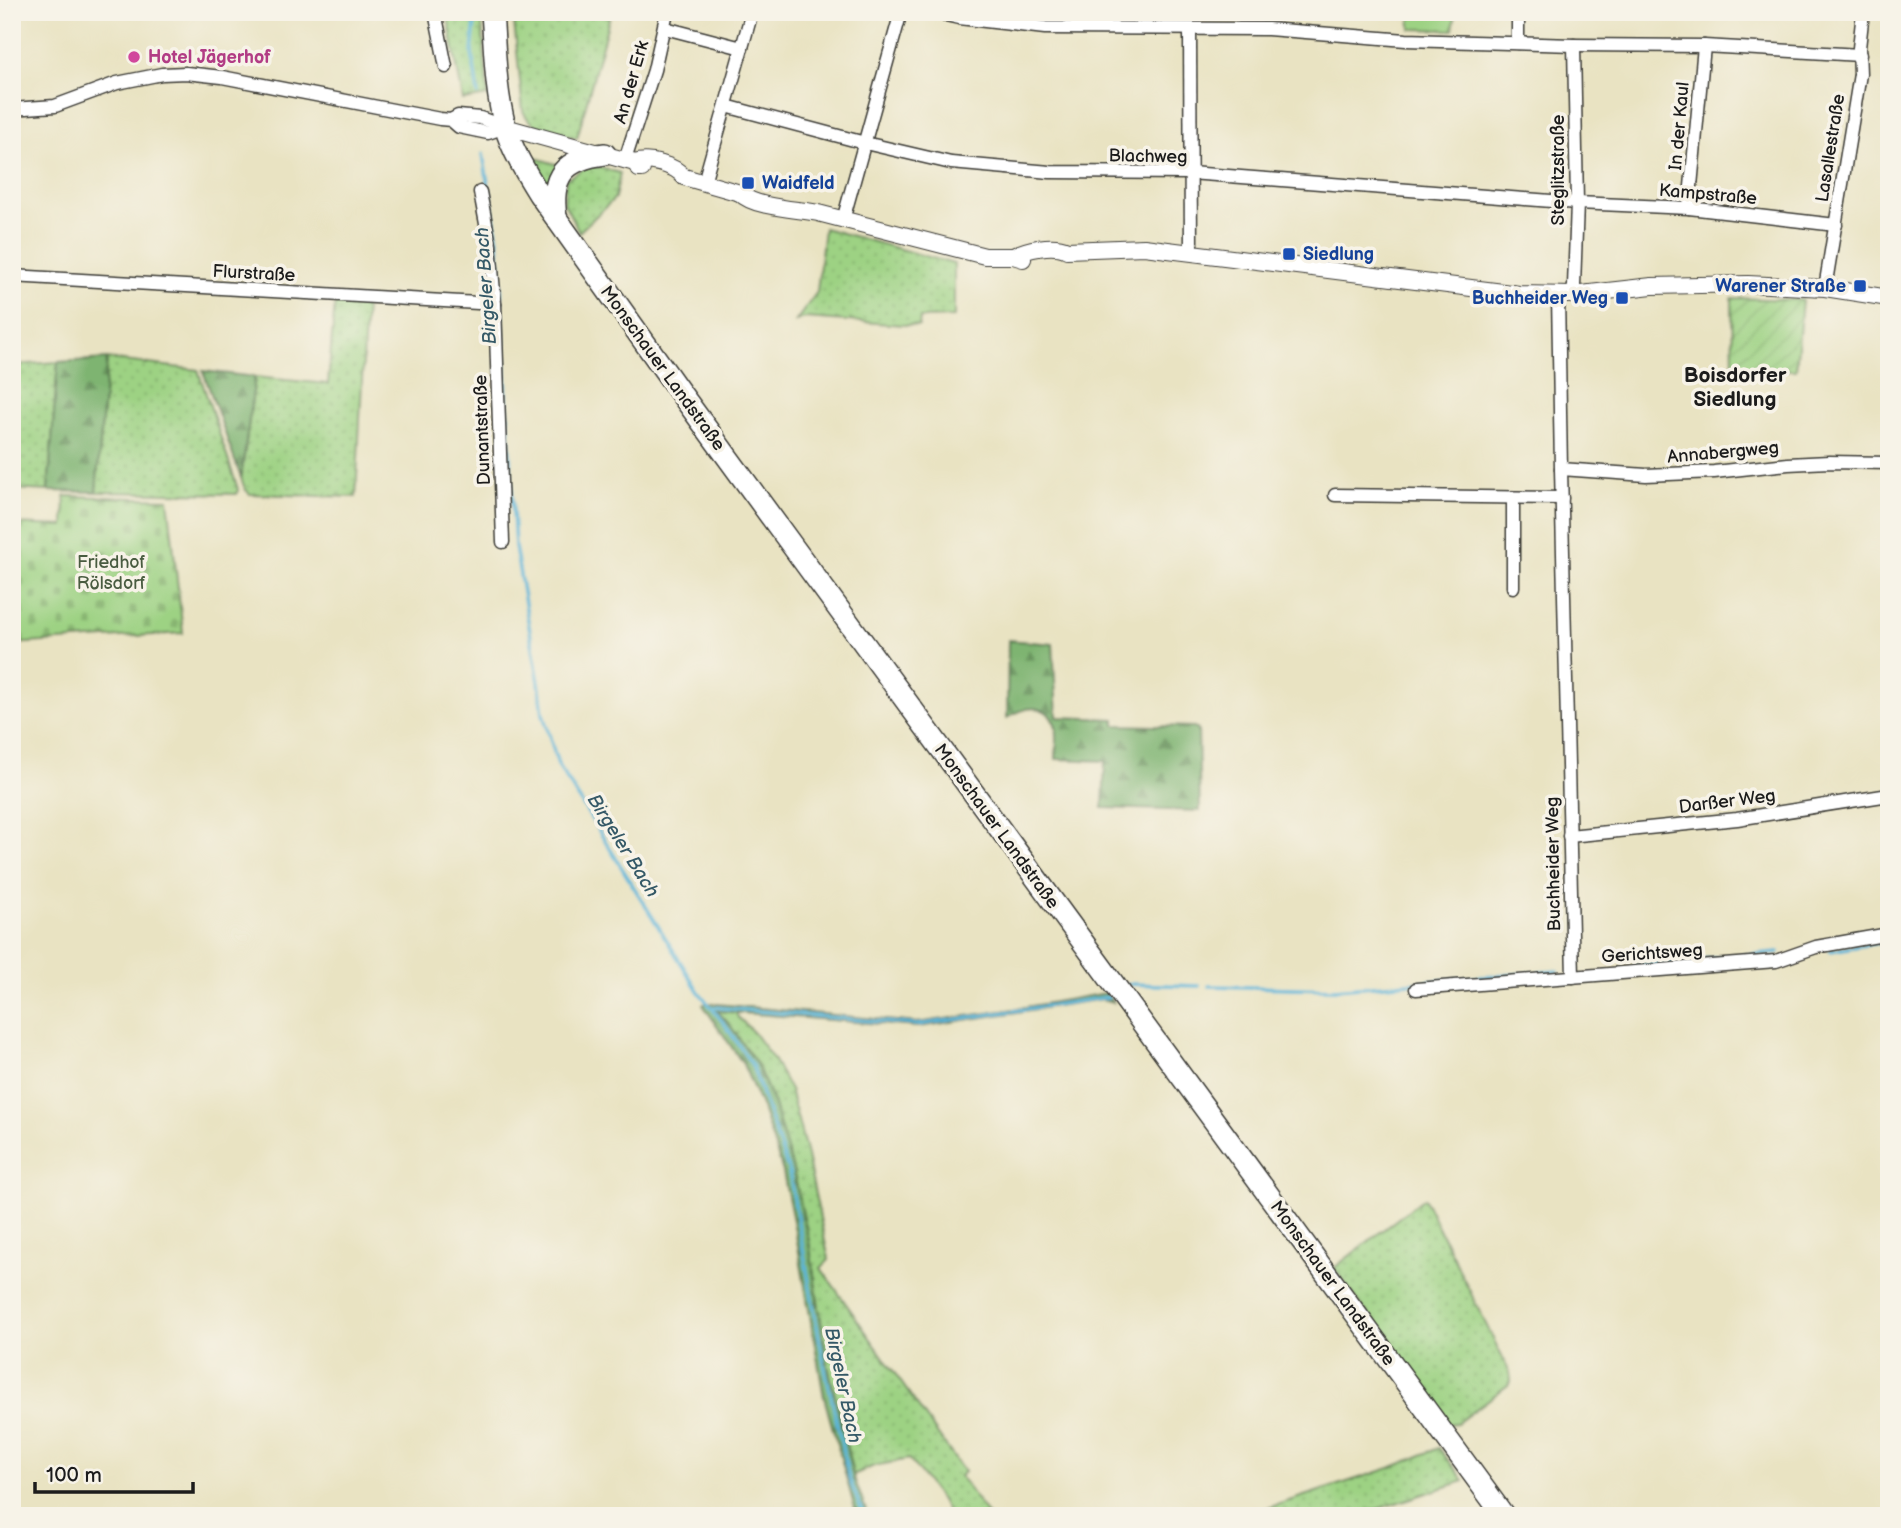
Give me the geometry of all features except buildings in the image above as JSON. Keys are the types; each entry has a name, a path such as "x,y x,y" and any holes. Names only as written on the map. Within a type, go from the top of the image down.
{"main road":[{"name":"Monschauer Landstraße","path":"492,12 499,97 505,127 522,166 556,217 804,562 1504,1516"},
{"path":"556,217 555,190 562,173 579,159 622,159"}],"street":[{"path":"435,12 446,67"},
{"name":"An der Erk","path":"622,159 654,70 667,12"},
{"path":"704,183 752,12"},
{"path":"843,220 901,12"},
{"path":"932,12 959,18 1045,28 1268,29 1406,40 1703,46 1860,55"},
{"path":"1518,12 1518,43"},
{"name":"Lasallestraße","path":"1825,288 1860,74 1863,12"},
{"path":"665,28 742,48"},
{"path":"1189,30 1191,252"},
{"name":"Steglitzstraße","path":"1565,295 1574,286 1577,203 1574,45"},
{"name":"In der Kaul","path":"1689,208 1703,46"},
{"path":"12,109 55,106 117,83 162,74 186,73 222,77 451,120 459,127 488,133 505,127 622,159 639,169 678,179 684,177 740,193 743,197 767,204 800,212 807,211 985,256 1013,256 1020,252 1059,247 1067,250 1144,247 1518,294 1565,295 1652,286 1748,284 1825,288 1889,298"},
{"name":"Blachweg","path":"726,106 951,163 1050,172 1190,173 1577,203"},
{"name":"Dunantstraße","path":"480,192 495,304 503,542"},
{"name":"Kampstraße","path":"1577,203 1689,208 1836,225"},
{"name":"Flurstraße","path":"12,276 495,304"},
{"name":"Buchheider Weg","path":"1565,295 1560,469 1573,977"},
{"name":"Annabergweg","path":"1560,469 1646,475 1714,472 1788,464 1889,463"},
{"path":"1335,495 1562,498"},
{"path":"1513,498 1513,587"},
{"name":"Darßer Weg","path":"1569,836 1737,819 1889,794"},
{"name":"Gerichtsweg","path":"1416,989 1776,961 1816,947 1889,934"}],"green space":[{"path":"447,12 481,12 488,96 463,100"},
{"path":"513,12 611,12 577,138 539,126 523,111"},
{"path":"1410,12 1456,12 1453,30 1411,29"},
{"path":"529,156 562,166 550,196"},
{"path":"590,165 620,173 615,198 579,232 564,203 566,179"},
{"path":"824,228 954,264 954,317 920,318 919,326 804,318 796,321 817,292"},
{"path":"1732,298 1802,300 1796,370 1733,369"},
{"path":"335,301 366,303 356,497 250,494 241,478 255,377 328,384"},
{"path":"107,359 198,370 238,489 237,494 96,492"},
{"path":"107,359 96,492 48,491 58,362"},
{"path":"58,362 48,491 12,489 15,365"},
{"path":"203,371 255,377 241,478"},
{"name":"Friedhof Rölsdorf","path":"65,496 168,499 183,633 12,644 12,524 64,526"},
{"path":"1008,640 1053,644 1057,717 1115,719 1115,725 1198,729 1200,811 1103,808 1105,761 1056,759 1055,724 1046,712 1040,709 1027,709 1007,718"},
{"path":"1106,993 1113,1002 1102,999 918,1027 717,1011 756,1063 773,1102 793,1170 809,1241 827,1362 853,1475 868,1516 857,1516 824,1397 783,1172 762,1108 743,1064 703,1005 707,1003 917,1023"},
{"path":"716,1010 737,1012 737,1016 773,1059 790,1090 829,1260 821,1268 964,1472 960,1476 988,1516 949,1516 941,1500 909,1459 874,1466 853,1475 827,1362 809,1241 793,1170 773,1102 756,1063"},
{"path":"1424,1198 1510,1373 1511,1380 1508,1385 1457,1423 1448,1424 1334,1268"},
{"path":"1439,1448 1464,1481 1356,1516 1243,1516 1390,1468"}],"waterway":[{"name":"Birgeler Bach","path":"473,12 475,20 472,53 478,94"},
{"name":"Birgeler Bach","path":"483,154 498,243 515,547 543,714 558,765 699,992 752,1065 789,1172 824,1364 849,1478 864,1516"},
{"path":"1830,951 1889,941"},
{"path":"1635,966 1779,952"},
{"path":"1209,986 1335,989 1558,971"},
{"path":"1128,984 1199,986"},
{"path":"711,1007 917,1025 1108,997"}],"place":[{"name":"Hotel Jägerhof","path":"134,57"},
{"name":"Waidfeld","path":"748,183"},
{"name":"Siedlung","path":"1289,254"},
{"name":"Warener Straße","path":"1860,286"},
{"name":"Buchheider Weg","path":"1622,298"}],"district":[{"name":"Boisdorfer Siedlung","path":"1735,387"}]}
